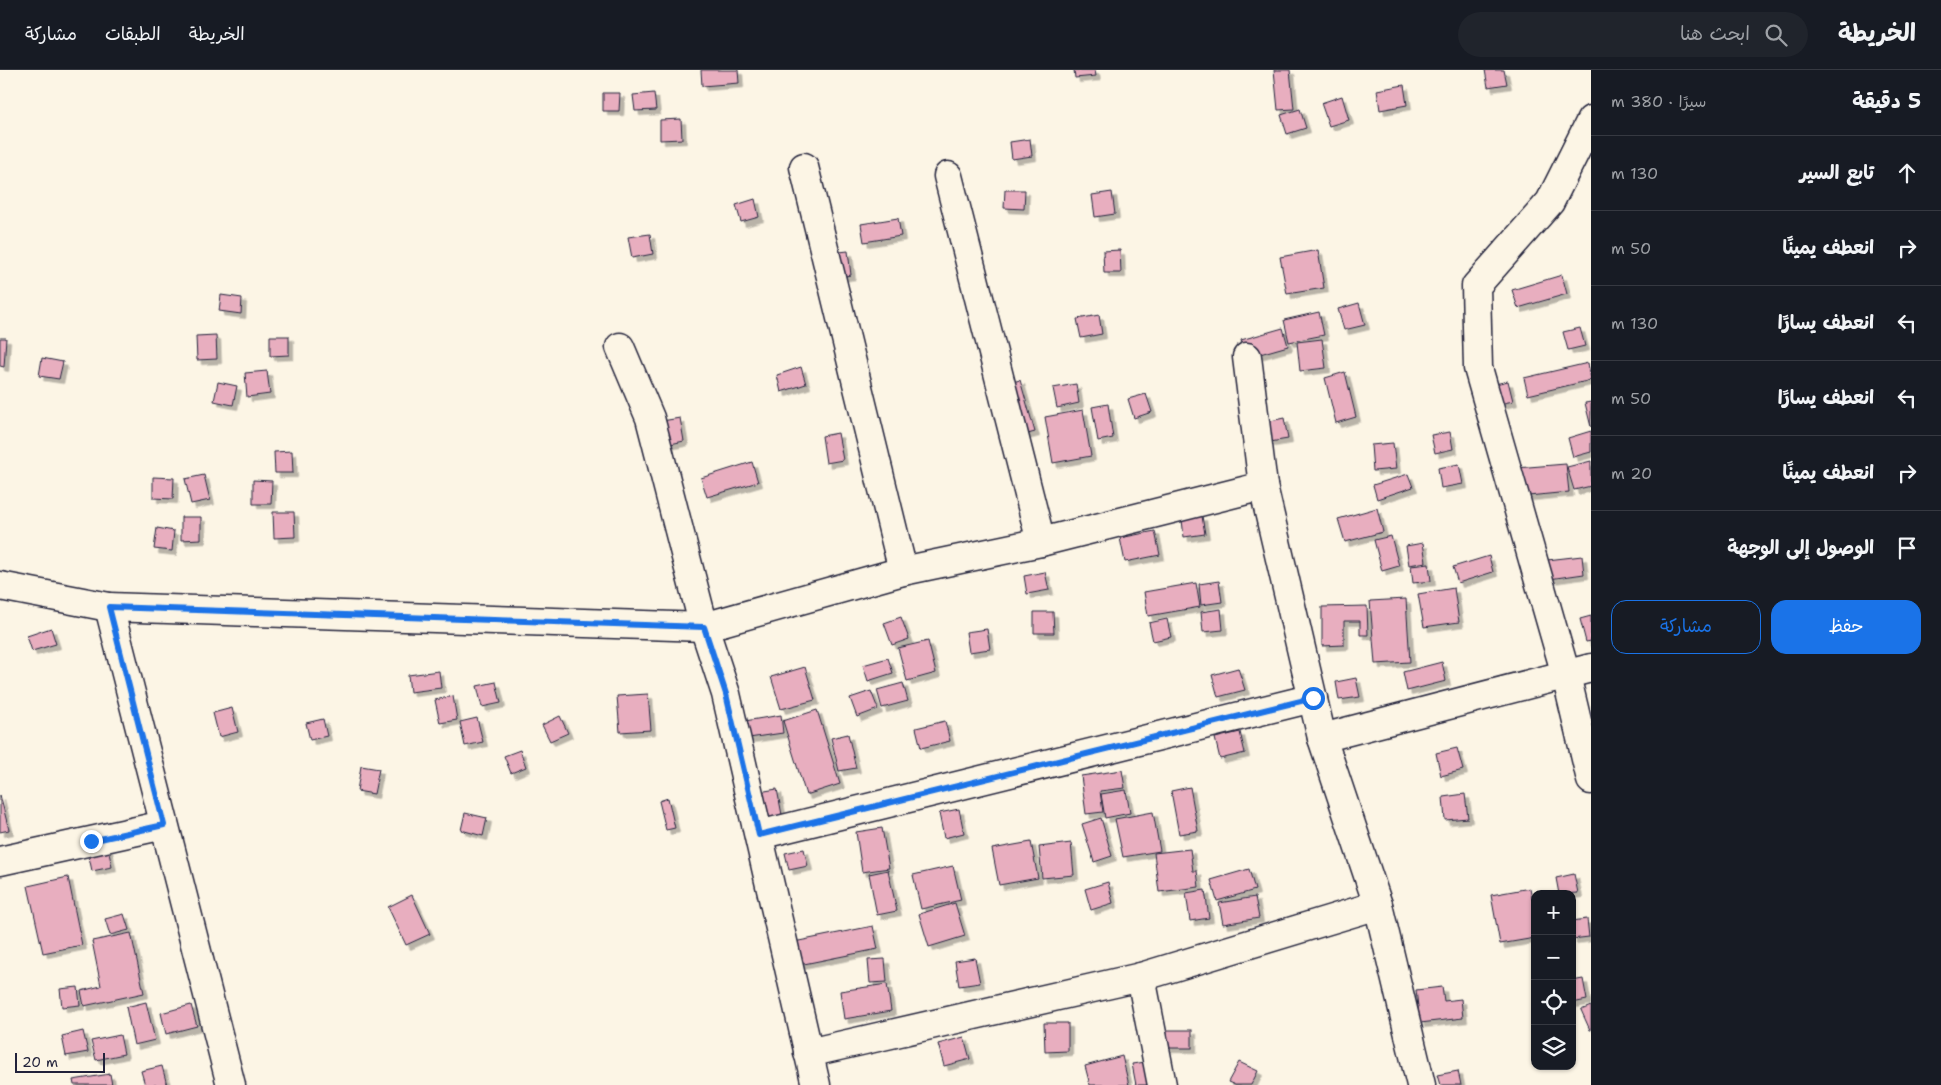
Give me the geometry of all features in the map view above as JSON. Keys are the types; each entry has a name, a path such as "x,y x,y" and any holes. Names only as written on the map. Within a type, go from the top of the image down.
{"street":[{"path":"1591,120 1550,202 1476,286 1478,368 1579,672 1591,780"},
{"path":"804,167 904,571"},
{"path":"948,176 1041,542"},
{"path":"620,347 650,418 704,627 726,694 816,1085"},
{"path":"1247,357 1263,486 1322,738 1378,905 1421,1085"},
{"path":"0,586 109,607 704,627 904,571 1041,542 1263,486"},
{"path":"109,607 231,1085"},
{"path":"1322,738 1579,672"},
{"path":"759,835 1313,698"},
{"path":"0,861 164,825"},
{"path":"808,1053 1141,977 1378,905"},
{"path":"1141,977 1162,1085"}],"building":[{"path":"701,70 738,70 739,83 702,86"},
{"path":"1074,70 1095,70 1096,76 1075,78"},
{"path":"1274,70 1290,70 1294,109 1278,110"},
{"path":"1485,70 1504,70 1507,84 1488,87"},
{"path":"1404,85 1407,105 1380,110 1377,90"},
{"path":"603,93 620,93 619,111 603,111"},
{"path":"654,93 656,110 635,111 633,95"},
{"path":"1342,96 1349,120 1329,126 1321,103"},
{"path":"1300,109 1306,128 1287,134 1281,115"},
{"path":"681,119 682,139 660,140 660,120"},
{"path":"1030,139 1032,156 1012,159 1010,142"},
{"path":"1005,190 1025,190 1024,209 1004,208"},
{"path":"1112,192 1115,214 1095,217 1092,195"},
{"path":"755,199 759,217 741,222 736,205"},
{"path":"898,218 901,236 864,242 861,224"},
{"path":"650,234 653,254 632,258 628,237"},
{"path":"1120,250 1121,273 1104,273 1103,251"},
{"path":"1318,250 1324,288 1287,294 1280,257"},
{"path":"848,251 851,275 834,278 831,253"},
{"path":"1562,275 1567,294 1518,308 1512,290"},
{"path":"221,295 242,298 241,314 219,311"},
{"path":"1359,303 1365,325 1344,330 1338,309"},
{"path":"1319,312 1324,335 1289,342 1284,320"},
{"path":"1099,315 1102,334 1081,338 1077,319"},
{"path":"1283,328 1288,346 1246,358 1241,340"},
{"path":"1580,328 1585,346 1568,350 1563,332"},
{"path":"216,335 217,359 197,360 196,336"},
{"path":"270,336 289,336 289,355 270,356"},
{"path":"0,338 6,338 4,367 0,366"},
{"path":"1322,339 1326,368 1300,371 1297,342"},
{"path":"42,358 63,362 59,379 39,376"},
{"path":"1588,363 1591,380 1528,395 1524,378"},
{"path":"801,367 806,384 781,392 777,375"},
{"path":"267,371 270,394 247,397 245,373"},
{"path":"1345,372 1356,417 1336,423 1325,378"},
{"path":"1020,380 1035,432 1013,438 998,386"},
{"path":"1508,381 1513,401 1495,405 1491,385"},
{"path":"218,382 237,386 233,405 214,401"},
{"path":"1076,384 1079,403 1057,408 1053,388"},
{"path":"1146,394 1152,412 1134,418 1128,399"},
{"path":"1591,402 1591,427 1585,403"},
{"path":"1108,404 1113,438 1098,441 1092,407"},
{"path":"1083,410 1091,456 1053,463 1045,417"},
{"path":"680,418 684,441 666,445 662,421"},
{"path":"1284,418 1288,439 1270,442 1266,422"},
{"path":"1591,431 1591,452 1573,457 1568,438"},
{"path":"1450,432 1453,449 1435,453 1431,435"},
{"path":"838,433 843,460 826,463 822,436"},
{"path":"1393,443 1396,469 1373,471 1371,445"},
{"path":"292,451 293,473 275,473 274,452"},
{"path":"1591,461 1591,486 1574,490 1567,467"},
{"path":"752,462 758,482 707,497 701,478"},
{"path":"1459,464 1463,484 1441,488 1438,468"},
{"path":"1566,464 1569,492 1518,497 1516,468"},
{"path":"1408,474 1413,487 1377,499 1373,485"},
{"path":"204,475 210,500 191,504 185,479"},
{"path":"153,477 174,478 173,499 153,498"},
{"path":"253,480 272,481 271,504 253,504"},
{"path":"1377,508 1383,532 1345,542 1338,519"},
{"path":"273,512 294,512 295,537 274,538"},
{"path":"1202,516 1205,534 1184,537 1182,520"},
{"path":"181,517 201,517 201,539 181,540"},
{"path":"157,528 174,531 172,551 154,549"},
{"path":"1155,531 1160,555 1125,562 1120,538"},
{"path":"1391,536 1399,566 1382,571 1374,540"},
{"path":"1423,543 1426,562 1409,565 1406,546"},
{"path":"1489,556 1493,572 1458,583 1453,567"},
{"path":"1582,556 1584,574 1549,579 1547,560"},
{"path":"1429,564 1431,581 1413,583 1411,566"},
{"path":"1045,572 1049,590 1027,594 1024,576"},
{"path":"1219,581 1222,602 1201,605 1199,584"},
{"path":"1196,583 1200,607 1148,616 1144,592"},
{"path":"1454,588 1459,622 1424,627 1418,594"},
{"path":"1406,599 1410,662 1375,664 1370,601"},
{"path":"1367,606 1368,635 1360,635 1360,621 1344,621 1344,645 1322,646 1322,607"},
{"path":"1221,609 1223,630 1203,632 1201,612"},
{"path":"1034,612 1053,612 1054,633 1034,633"},
{"path":"1591,616 1591,641 1586,642 1580,619"},
{"path":"901,617 909,639 892,645 884,623"},
{"path":"1167,619 1171,637 1153,641 1149,623"},
{"path":"51,628 56,644 32,651 27,636"},
{"path":"987,629 990,649 969,652 966,632"},
{"path":"928,641 936,673 907,681 898,648"},
{"path":"888,658 893,673 868,681 863,665"},
{"path":"1442,662 1446,681 1407,691 1403,672"},
{"path":"805,667 815,700 781,709 771,677"},
{"path":"1238,668 1245,690 1218,697 1212,675"},
{"path":"439,671 441,688 410,692 408,675"},
{"path":"1356,678 1360,697 1339,700 1336,682"},
{"path":"496,682 501,703 482,707 477,686"},
{"path":"903,683 908,701 882,708 877,690"},
{"path":"871,691 878,709 857,717 850,698"},
{"path":"648,694 651,730 620,732 617,696"},
{"path":"453,696 457,720 440,723 435,700"},
{"path":"232,708 238,732 219,737 213,713"},
{"path":"817,710 840,784 806,795 783,721"},
{"path":"781,715 783,733 742,739 739,722"},
{"path":"560,716 568,733 550,741 542,725"},
{"path":"477,718 483,742 465,746 460,722"},
{"path":"323,719 327,736 310,740 306,723"},
{"path":"945,721 950,741 921,748 916,728"},
{"path":"1240,732 1245,753 1220,759 1215,738"},
{"path":"848,734 856,768 839,771 831,738"},
{"path":"1457,748 1463,770 1441,776 1436,753"},
{"path":"520,750 526,767 511,773 504,756"},
{"path":"361,766 379,769 374,794 357,791"},
{"path":"1122,770 1125,788 1100,791 1103,812 1086,814 1081,776"},
{"path":"1190,787 1198,831 1179,834 1171,791"},
{"path":"777,789 783,820 752,825 747,794"},
{"path":"1126,790 1130,813 1105,818 1101,794"},
{"path":"1465,794 1468,818 1445,820 1443,797"},
{"path":"0,795 9,830 0,832"},
{"path":"668,798 675,828 666,830 659,801"},
{"path":"959,809 964,833 944,838 939,813"},
{"path":"1153,812 1160,851 1123,857 1115,819"},
{"path":"465,813 487,818 483,836 461,830"},
{"path":"1101,818 1112,856 1094,862 1082,824"},
{"path":"882,828 889,868 862,872 856,832"},
{"path":"1031,842 1038,878 999,885 992,849"},
{"path":"1071,843 1074,875 1042,878 1039,847"},
{"path":"108,848 112,867 92,871 88,852"},
{"path":"804,849 808,866 789,870 785,853"},
{"path":"1190,849 1193,871 1197,871 1199,887 1159,892 1154,853"},
{"path":"953,866 961,900 921,909 913,875"},
{"path":"1249,869 1255,890 1217,901 1211,880"},
{"path":"888,870 897,911 877,915 869,874"},
{"path":"1574,874 1578,893 1576,893 1576,890 1558,890 1556,878"},
{"path":"68,877 82,945 43,953 28,886"},
{"path":"1108,882 1113,903 1091,910 1085,889"},
{"path":"1530,888 1531,939 1500,944 1491,895"},
{"path":"1205,890 1209,918 1190,921 1186,893"},
{"path":"412,895 430,934 406,945 388,907"},
{"path":"1255,897 1259,918 1223,924 1219,903"},
{"path":"955,903 965,936 929,947 919,914"},
{"path":"124,914 129,930 110,935 105,919"},
{"path":"1587,919 1589,937 1576,939 1576,920"},
{"path":"873,926 878,949 799,965 794,942"},
{"path":"131,933 144,993 84,1006 81,991 101,986 92,941"},
{"path":"975,958 980,983 959,986 955,961"},
{"path":"885,959 887,982 870,983 868,960"},
{"path":"1583,979 1587,1000 1576,1002 1576,980"},
{"path":"887,984 891,1011 844,1019 840,991"},
{"path":"78,987 80,1005 62,1007 60,989"},
{"path":"1442,987 1444,1001 1461,999 1463,1018 1420,1023 1416,990"},
{"path":"146,1002 155,1040 134,1045 126,1007"},
{"path":"191,1005 197,1026 166,1034 161,1013"},
{"path":"1591,1006 1591,1030 1590,1030 1581,1010"},
{"path":"1044,1023 1068,1023 1068,1051 1045,1052"},
{"path":"1167,1030 1192,1030 1192,1048 1167,1048"},
{"path":"83,1031 88,1052 66,1056 62,1036"},
{"path":"120,1035 124,1054 96,1060 91,1041"},
{"path":"964,1037 970,1059 944,1066 938,1044"},
{"path":"1122,1056 1129,1085 1090,1085 1085,1066"},
{"path":"1152,1061 1156,1085 1136,1085 1132,1064"},
{"path":"1239,1062 1258,1071 1251,1085 1235,1085 1228,1082"},
{"path":"162,1066 167,1085 145,1085 141,1071"},
{"path":"1458,1071 1461,1085 1440,1085 1437,1075"},
{"path":"110,1074 112,1085 74,1085 73,1080"}],"route":[{"path":"91,841 164,825 109,607 704,627 726,694 759,835 1313,698"}]}
